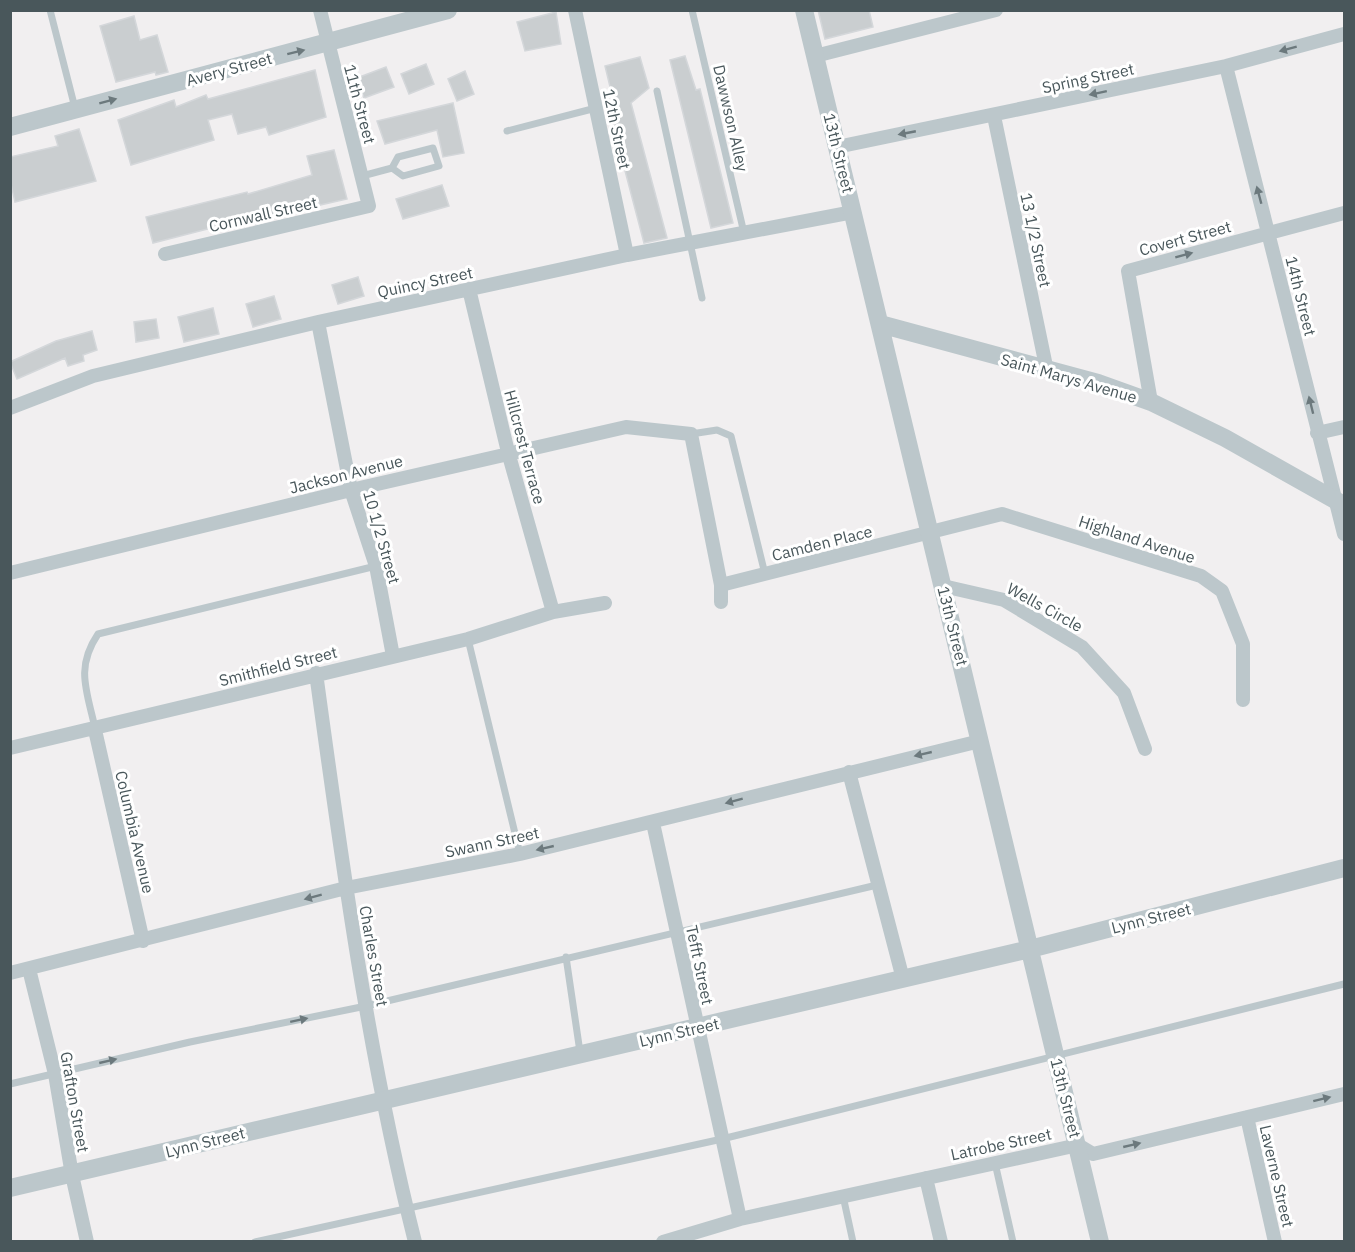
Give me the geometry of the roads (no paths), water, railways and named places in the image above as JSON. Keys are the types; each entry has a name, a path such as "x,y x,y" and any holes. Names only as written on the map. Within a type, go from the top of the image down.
{"street":[{"name":"11th Street","path":"320,10 369,206"},
{"name":"Avery Street","path":"10,127 448,10"},
{"name":"12th Street","path":"575,10 627,255"},
{"name":"13th Street","path":"804,10 1100,1242"},
{"path":"815,56 996,10"},
{"name":"Spring Street","path":"837,147 1226,66 1344,34"},
{"name":"14th Street","path":"1226,66 1317,433 1340,504 1344,534"},
{"name":"13 1/2 Street","path":"994,116 1047,370"},
{"name":"Cornwall Street","path":"165,254 369,206"},
{"name":"Quincy Street","path":"10,408 93,376 318,322 627,255 853,212"},
{"name":"Covert Street","path":"1151,402 1128,271 1344,213"},
{"name":"Hillcrest Terrace","path":"469,290 508,452 553,612"},
{"name":"10 1/2 Street","path":"318,322 351,489 376,566 393,656"},
{"name":"Saint Marys Avenue","path":"880,324 1098,383 1151,402 1225,438 1340,504"},
{"name":"Jackson Avenue","path":"10,573 351,489 626,427 691,434"},
{"path":"1317,433 1344,427"},
{"path":"691,434 721,585 721,602"},
{"name":"Highland Avenue","path":"930,533 1002,514 1201,576 1222,591 1243,644 1243,700"},
{"name":"Camden Place","path":"721,585 930,533"},
{"name":"Wells Circle","path":"943,586 1004,600 1082,647 1124,693 1145,749"},
{"name":"Smithfield Street","path":"10,748 95,730 316,673 468,639 553,612 605,603"},
{"name":"Charles Street","path":"316,673 346,888 366,1006 383,1100 415,1242"},
{"name":"Columbia Avenue","path":"95,730 143,941"},
{"name":"Swann Street","path":"10,973 346,888 520,854 652,824 849,772 980,741"},
{"path":"849,772 903,980"},
{"name":"Tefft Street","path":"652,824 740,1219"},
{"name":"Lynn Street","path":"10,1188 903,980 1344,868"},
{"name":"Grafton Street","path":"29,969 55,1074 72,1175 87,1242"},
{"name":"Latrobe Street","path":"663,1242 689,1238 740,1219 1078,1144 1093,1154 1344,1094"},
{"name":"Laverne Street","path":"1247,1117 1275,1242"},
{"path":"926,1178 941,1242"}],"lane":[{"path":"50,10 75,110"},
{"name":"Dawwson Alley","path":"692,10 744,232"},
{"path":"657,90 702,298"},
{"path":"507,131 596,108"},
{"path":"362,176 392,168 398,157 433,148 439,166 403,176 392,168"},
{"path":"691,434 717,430 731,436 765,574"},
{"path":"95,730 84,673 87,651 98,634 376,566"},
{"path":"468,639 520,854"},
{"path":"10,1084 190,1042 366,1006 877,885"},
{"path":"566,957 580,1055"},
{"path":"255,1242 722,1139 1344,984"},
{"path":"994,1163 1013,1242"},
{"path":"843,1196 853,1242"}]}
